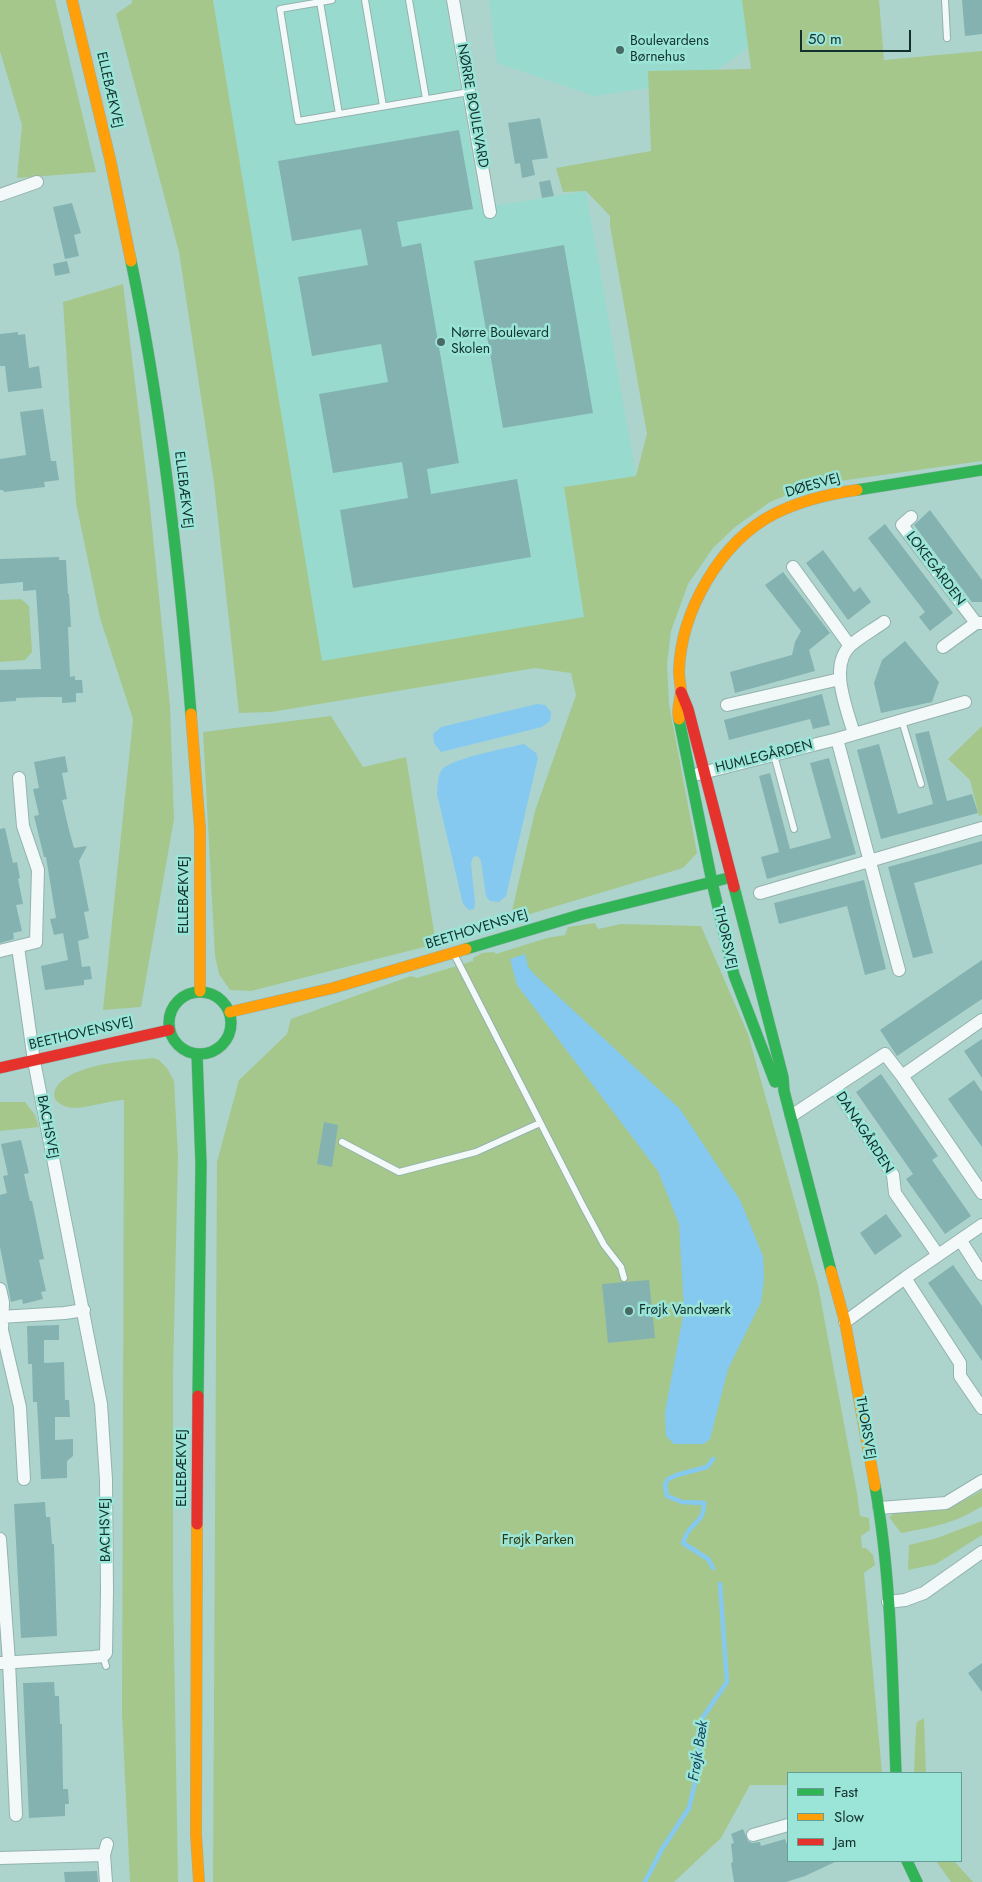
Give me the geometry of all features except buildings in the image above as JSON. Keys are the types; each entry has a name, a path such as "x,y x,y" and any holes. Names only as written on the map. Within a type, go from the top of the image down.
{"street":[{"name":"ELLEBÆKVEJ","path":"72,0 110,159 139,298 169,488 188,677 200,829 200,991"},
{"name":"NØRRE BOULEVARD","path":"453,0 490,212"},
{"path":"0,195 37,182"},
{"name":"DØESVEJ","path":"692,776 678,712 681,692 679,671 684,638 693,608 706,580 720,561 747,533 772,515 801,502 831,494 982,470"},
{"name":"LOKEGÅRDEN","path":"912,517 902,525 979,623 943,647"},
{"path":"792,567 850,646"},
{"path":"854,734 840,679 840,660 850,646 884,622"},
{"path":"727,705 840,679"},
{"name":"DØESVEJ","path":"681,692 688,708 705,773"},
{"name":"HUMLEGÅRDEN","path":"692,776 837,739 966,702"},
{"path":"837,739 899,970"},
{"name":"THORSVEJ","path":"705,773 783,1077 784,1091 845,1322 880,1508 888,1602 896,1772"},
{"name":"THORSVEJ","path":"692,776 712,882 734,975 773,1079 784,1091"},
{"path":"0,951 36,942 38,870 23,826 19,778"},
{"path":"760,893 982,828"},
{"name":"BEETHOVENSVEJ","path":"230,1012 333,988 583,914 732,877"},
{"name":"BACHSVEJ","path":"4,1662 104,1661 106,1652 105,1471 101,1404 34,1061 18,947"},
{"path":"200,991 218,997 230,1012 230,1033 225,1042 208,1054 187,1052 173,1039 169,1030 168,1019 176,1004 189,993 200,991"},
{"path":"902,1076 982,1020"},
{"name":"BEETHOVENSVEJ","path":"0,1068 169,1030"},
{"name":"ELLEBÆKVEJ","path":"197,1054 201,1164 196,1824 199,1882"},
{"name":"DANAGÅRDEN","path":"791,1116 885,1054 982,1193"},
{"name":"DANAGÅRDEN","path":"835,1087 893,1175 895,1193 938,1256"},
{"path":"845,1322 904,1278 982,1225"},
{"path":"961,1241 982,1274"},
{"path":"904,1278 960,1363 960,1376 982,1408"},
{"path":"0,1289 3,1302 2,1330 20,1407 24,1479"},
{"path":"1,1316 65,1313 84,1310"},
{"path":"880,1508 946,1503 982,1481"},
{"path":"0,1539 4,1662 16,1815"},
{"path":"888,1602 905,1600 924,1594 982,1552"},
{"path":"753,1835 787,1825"},
{"path":"0,1858 105,1849 106,1882"},
{"path":"907,1862 917,1882"}],"lane":[{"path":"332,0 280,9 298,121 469,92"},
{"path":"365,0 383,106"},
{"path":"409,0 426,99"},
{"path":"945,0 947,38"},
{"path":"320,2 339,114"},
{"path":"902,721 922,784"},
{"path":"774,755 794,829"},
{"path":"454,953 540,1123 604,1245 621,1267 624,1278"},
{"path":"342,1142 399,1172 476,1152 540,1123"}],"shaded area":[{"name":"Nørre Boulevard Skolen","path":"213,0 445,0 481,208 586,191 636,476 564,487 584,618 321,662"},
{"name":"Boulevardens Børnehus","path":"489,0 785,0 763,37 703,80 594,96 497,63"}],"green space":[{"path":"0,0 55,0 96,172 17,178 22,125 0,51"},
{"path":"132,0 213,0 322,661 584,617 564,487 636,476 647,434 610,226 610,216 586,191 563,192 556,168 651,151 648,71 751,69 742,0 879,0 884,60 982,51 982,461 811,485 770,502 735,527 713,548 688,584 671,631 667,664 669,704 697,853 683,868 510,920 535,811 576,695 571,673 535,668 271,712 239,713 214,483 179,252 116,14 132,3"},
{"path":"123,284 149,497 170,706 174,819 141,1007 103,1010 133,719 100,618 76,503 63,302"},
{"path":"21,599 29,606 32,652 25,660 0,662 0,600"},
{"path":"331,716 363,767 406,757 436,944 251,991 230,990 219,974 215,956 203,732"},
{"path":"982,726 982,815 979,816 970,780 948,759"},
{"name":"Frøjk Parken","path":"595,923 598,929 621,924 701,926 748,1034 818,1285 860,1516 869,1518 870,1530 861,1536 862,1548 866,1548 873,1555 875,1565 864,1573 882,1772 787,1772 787,1785 750,1785 721,1838 674,1882 213,1882 217,1162 239,1080 287,1034 291,1019 411,976 417,978 473,961 473,958 482,953 494,952 496,954 547,938 565,935 568,927"},
{"path":"153,1058 159,1060 167,1068 174,1081 178,1156 173,1374 173,1583 178,1882 130,1882 122,1714 124,1100 75,1108 62,1105 54,1097 56,1088 60,1083 77,1072 105,1064"},
{"path":"0,1102 25,1102 35,1115 39,1127 0,1131"},
{"path":"982,1490 982,1506 962,1517 943,1524 901,1533 889,1517 895,1513 940,1508 971,1497"},
{"path":"982,1521 982,1535 936,1564 908,1570 909,1545 937,1538"},
{"path":"924,1718 926,1772 914,1772 917,1722"},
{"path":"937,1862 955,1862 973,1882 951,1882"}],"water":[{"path":"537,704 545,705 551,712 550,721 542,727 441,752 434,743 433,734 441,727"},
{"path":"524,744 536,753 538,758 506,896 499,902 490,901 486,896 481,861 478,856 473,857 471,863 475,904 474,909 469,910 463,904 437,794 438,780 441,771 454,762"},
{"path":"525,954 528,967 535,975 680,1109 740,1200 763,1256 764,1279 761,1302 728,1369 710,1439 704,1444 674,1444 666,1436 665,1412 684,1311 679,1224 658,1171 517,985 510,959"}],"waterway":[{"name":"Frøjk Bæk","path":"713,1459 707,1467 677,1475 668,1479 665,1485 667,1496 682,1502 704,1503 702,1515 688,1531 683,1543 708,1559 713,1568"},
{"name":"Frøjk Bæk","path":"645,1882 662,1849 689,1808 697,1774 701,1720 727,1682 720,1584"}],"traffic: fast":[{"path":"131,261 152,373 168,486 191,714"},
{"path":"857,490 982,470"},
{"path":"679,719 712,882 734,975 775,1082"},
{"path":"466,949 583,914 724,879"},
{"path":"734,887 831,1271"},
{"path":"194,992 206,992 222,1001 229,1011 231,1023 229,1035 222,1045 206,1054 194,1054 183,1049 174,1040 169,1029 169,1017 174,1006 183,997 194,992"},
{"path":"197,1054 201,1164 198,1396"},
{"path":"875,1486 881,1521 888,1593 896,1772"},
{"path":"907,1862 917,1882"}],"traffic: slow":[{"path":"72,0 110,159 131,261"},
{"path":"679,719 681,690 679,671 681,648 687,625 707,580 721,560 754,526 774,514 814,499 857,490"},
{"path":"191,714 200,829 200,991"},
{"path":"230,1012 333,988 466,949"},
{"path":"831,1271 845,1322 875,1486"},
{"path":"197,1524 196,1834 199,1882"}],"traffic: jam":[{"path":"681,692 688,709 734,887"},
{"path":"0,1068 169,1030"},
{"path":"197,1524 198,1396"}],"place":[{"name":"Boulevardens Børnehus","path":"620,50"},
{"name":"Nørre Boulevard Skolen","path":"441,342"},
{"name":"Frøjk Vandværk","path":"629,1311"}]}
